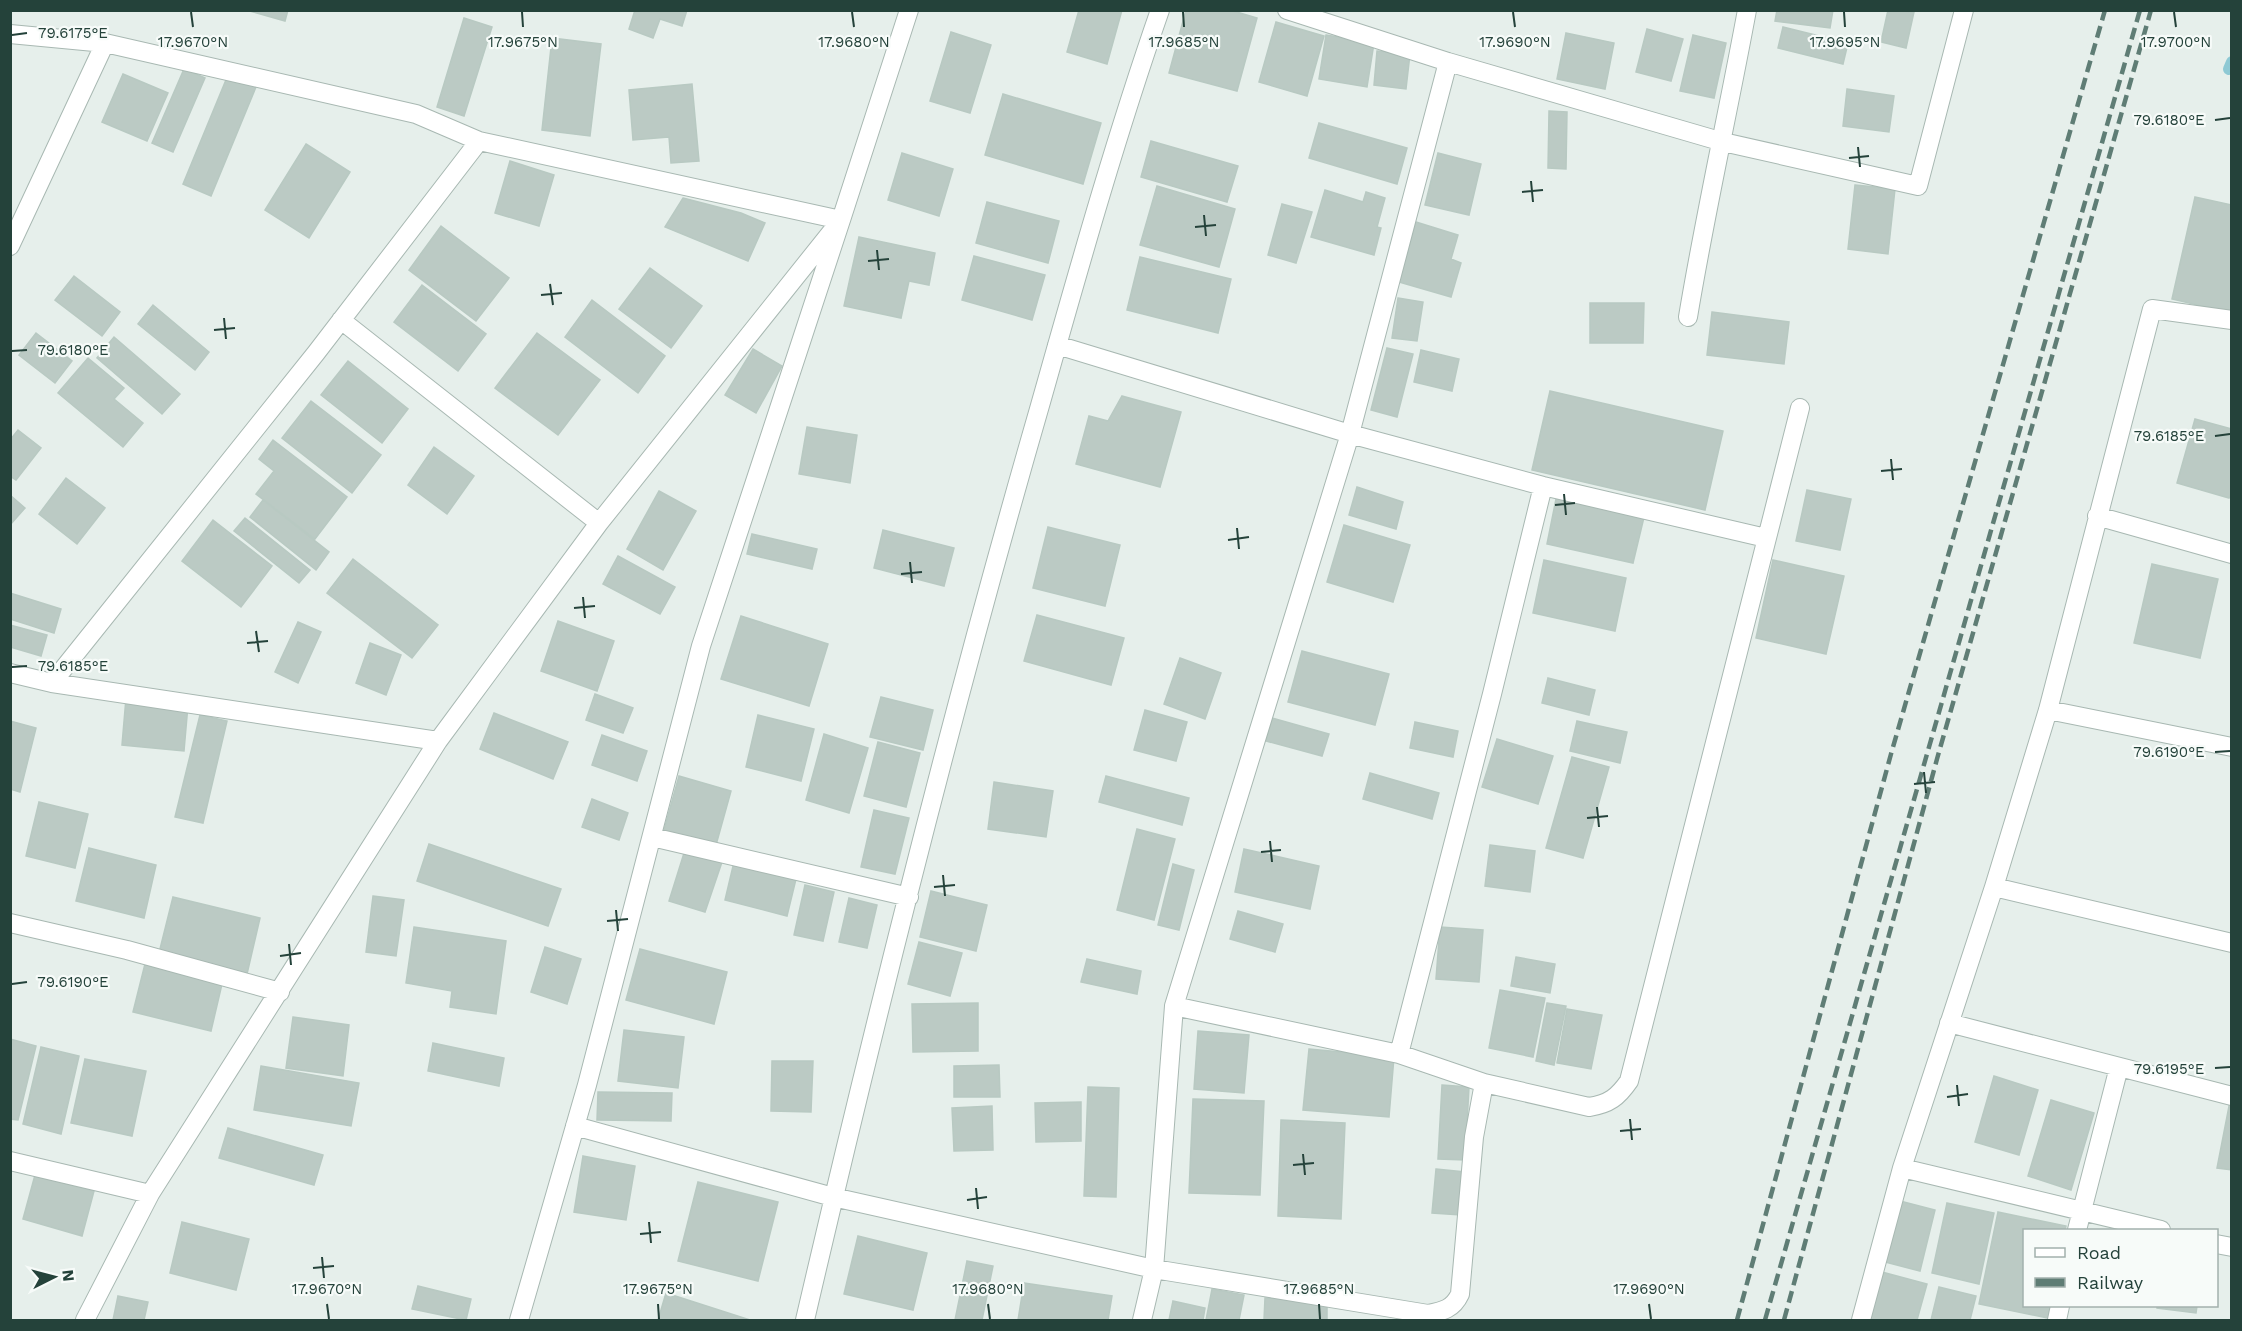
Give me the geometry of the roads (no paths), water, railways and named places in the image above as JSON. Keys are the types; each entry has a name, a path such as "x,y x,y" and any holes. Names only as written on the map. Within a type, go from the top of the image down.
{"street":[{"path":"519,1320 575,1126 701,646 909,10"},
{"path":"805,1320 833,1197 981,610 1126,107 1160,10"},
{"path":"1287,10 1448,62 1723,142 1918,186 1964,10"},
{"path":"1688,317 1706,210 1723,142 1747,10"},
{"path":"10,33 105,43 416,114 479,141 841,220"},
{"path":"10,246 105,43"},
{"path":"1142,1320 1154,1269 1174,1006 1350,434 1448,62"},
{"path":"52,683 341,320 479,141"},
{"path":"85,1320 150,1194 438,741 599,523 841,220"},
{"path":"1861,1320 1902,1168 1994,887 2048,710 2152,309 2232,320"},
{"path":"341,320 599,523"},
{"path":"1057,345 1350,434 1543,486 1766,538"},
{"path":"1174,1006 1400,1054 1484,1083 1589,1107 1606,1104 1619,1095 1629,1081 1800,408"},
{"path":"1400,1054 1543,486"},
{"path":"2097,516 2232,554"},
{"path":"10,674 52,683 438,741"},
{"path":"2048,710 2232,747"},
{"path":"652,837 909,897"},
{"path":"1994,887 2232,943"},
{"path":"10,923 127,950 280,992"},
{"path":"1949,1023 2232,1096"},
{"path":"2077,1229 2119,1067"},
{"path":"575,1126 833,1197 1154,1269 1428,1314 1443,1312 1450,1308 1456,1303 1460,1294 1474,1137 1484,1083"},
{"path":"10,1161 150,1194"},
{"path":"1902,1168 2158,1229"}],"waterway":[{"path":"2229,69 2232,62"}],"railway":[{"path":"1737,1320 1891,754 2105,10"},
{"path":"1765,1320 2140,10"},
{"path":"1784,1320 1937,759 2151,10"}]}
